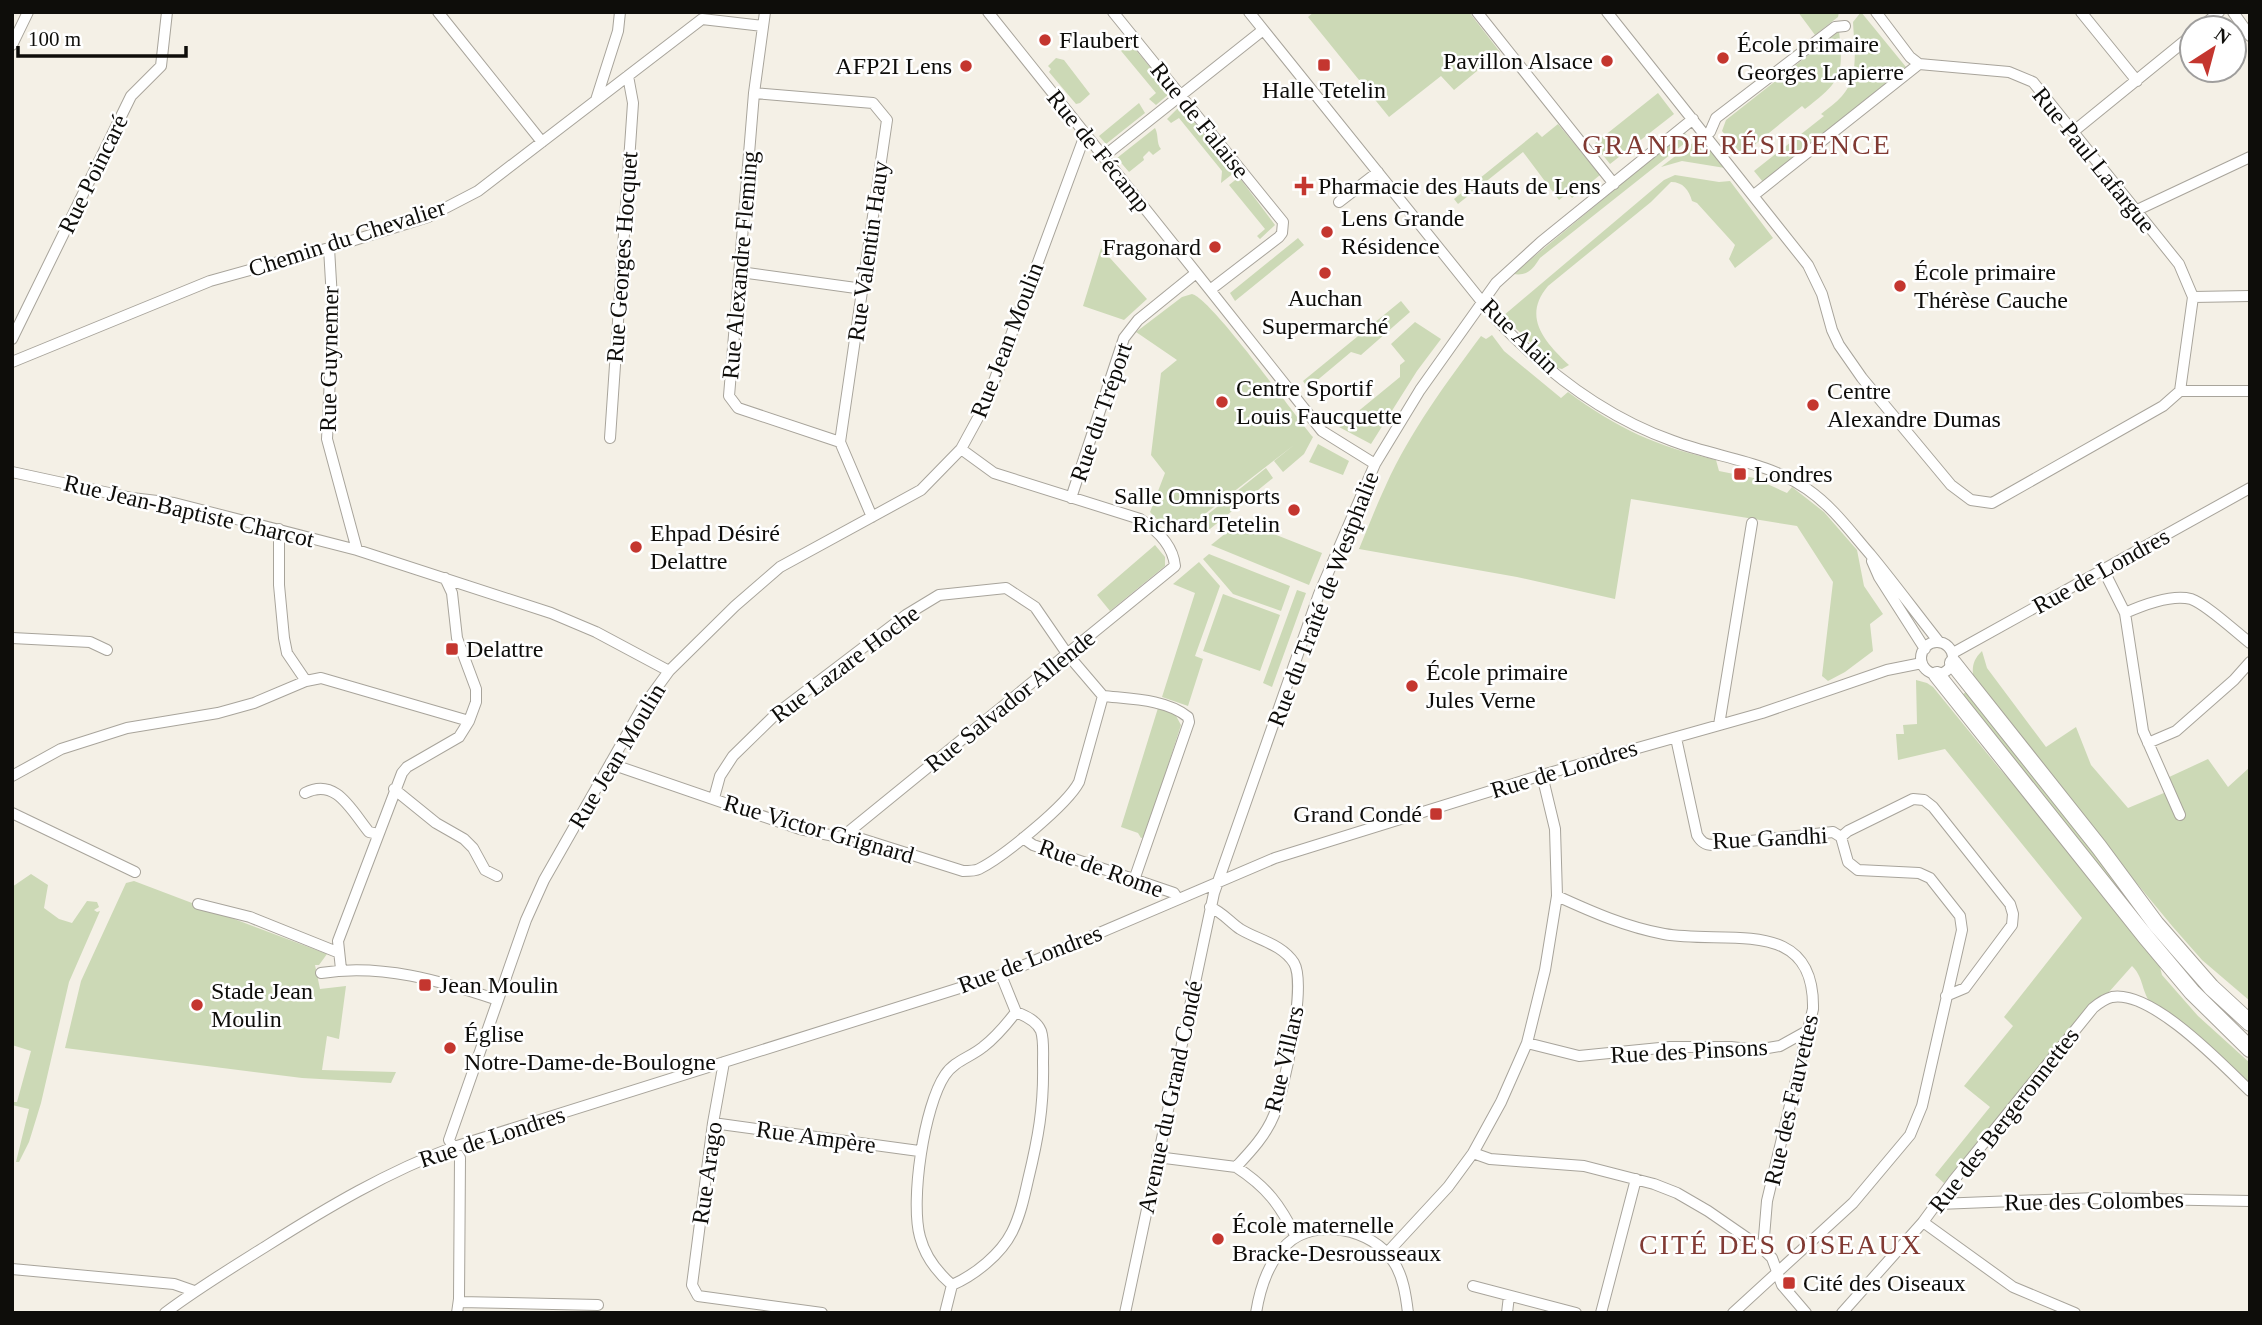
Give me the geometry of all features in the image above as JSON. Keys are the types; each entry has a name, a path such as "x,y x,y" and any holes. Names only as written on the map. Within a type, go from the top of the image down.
{"highway":[{"path":"1953,658 2190,965 2250,1023"},
{"path":"1937,675 2192,992 2250,1049"},
{"path":"2227,1003 2250,1015"}],"street":[{"path":"12,45 28,12"},
{"name":"Rue Poincaré","path":"12,339 131,96 161,66 167,12"},
{"path":"438,12 542,142"},
{"path":"596,100 618,31 620,12"},
{"name":"Rue Alexandre Fleming","path":"765,12 754,93 729,396 738,408 840,442"},
{"name":"Rue de Fécamp","path":"988,12 1322,431 1375,464"},
{"name":"Rue de Falaise","path":"1113,12 1279,217 1283,229 1279,237 1210,290"},
{"name":"Rue Alain","path":"1249,12 1500,324 1534,356 1594,401 1650,433 1757,464 1790,479 1825,503 1886,572 1939,642"},
{"path":"1477,12 1614,184"},
{"path":"1607,12 1808,265 1822,294 1832,330 1854,367 1951,485 1971,500 1992,502 2163,406 2180,391 2193,297 2250,296"},
{"path":"1754,195 1919,64 1910,57 1876,12"},
{"path":"2081,12 2137,81"},
{"path":"2233,12 2250,36"},
{"name":"Chemin du Chevalier","path":"12,362 209,281 428,217 478,191 702,19 763,26"},
{"path":"1706,135 1716,118 1835,27 1846,26"},
{"path":"1102,157 1263,30"},
{"path":"2074,131 2178,47"},
{"name":"Rue Paul Lafargue","path":"1919,64 2009,72 2034,82 2179,264 2193,297"},
{"name":"Rue Georges Hocquet","path":"610,438 633,103 628,76"},
{"name":"Rue Valentin Hauy","path":"754,93 873,103 887,120 840,442"},
{"path":"1482,301 1496,283 1541,242 1693,119"},
{"name":"Rue Jean Moulin","path":"454,1147 449,1140 526,920 544,880 642,708 669,671 735,606 780,567 921,490 961,449 986,403 1085,135"},
{"path":"2135,211 2250,156"},
{"path":"1339,202 1378,172"},
{"name":"Rue Guynemer","path":"329,248 333,316 327,439 357,550"},
{"path":"740,272 863,289"},
{"name":"Rue du Tréport","path":"1071,498 1124,338 1138,320 1196,272"},
{"name":"Rue du Traîté de Westphalie","path":"1218,882 1319,594 1375,464 1420,390 1482,301"},
{"path":"2180,391 2250,391"},
{"path":"840,442 872,517"},
{"path":"961,449 994,473 1071,498"},
{"name":"Rue Jean-Baptiste Charcot","path":"12,472 132,498 174,503 357,550 551,612 596,632 669,671"},
{"name":"Rue de Londres","path":"1953,658 2103,569 2250,488"},
{"name":"Rue Salvador Allende","path":"846,834 1175,566 1174,554 1155,529 1140,519 1071,498"},
{"path":"1719,726 1752,523"},
{"path":"279,529 279,585 284,638 287,653 306,681"},
{"name":"Rue Alain","path":"1870,555 1879,577 1925,649"},
{"path":"2103,569 2125,613 2143,731 2180,815"},
{"path":"341,970 337,952 338,941 394,789 407,767 453,742 463,733 476,702 476,688 457,638 452,593 444,578"},
{"name":"Rue Lazare Hoche","path":"714,799 720,776 733,756 776,714 906,615 939,596 1006,588 1035,607 1068,654 1103,696"},
{"path":"2125,613 2166,600 2193,600 2250,643"},
{"path":"12,638 90,642 107,650"},
{"path":"1939,642 1947,646 1953,658 1947,671 1937,675 1930,673 1922,663 1928,645 1939,642"},
{"path":"2148,743 2176,731 2234,680 2250,662"},
{"name":"Rue de Londres","path":"164,1313 194,1291 337,1202 406,1166 454,1147 1001,975 1275,858 1542,775 1719,726 1887,670 1922,663"},
{"path":"12,776 61,749 127,728 218,713 254,704 306,681 321,678 469,721"},
{"path":"1103,696 1162,705 1188,717 1189,722 1135,880"},
{"name":"Rue Victor Grignard","path":"611,762 800,829 839,836 846,834 963,872 978,869 1023,838 1073,794 1079,782 1103,696"},
{"name":"Rue Gandhi","path":"1676,738 1696,835 1707,845 1833,832 1841,837 1848,862 1858,870 1919,873 1930,878 1960,916 1962,930 1922,1106 1910,1135 1853,1203 1733,1313"},
{"path":"1387,1252 1439,1198 1473,1153 1501,1102 1527,1043 1545,970 1557,896 1555,829 1542,775"},
{"path":"304,793 316,787 334,790 369,832 377,835"},
{"path":"394,789 436,823 464,839 473,848 485,870 497,876"},
{"path":"1841,837 1913,799 1924,800 1933,807 2010,904 2012,925 1965,988 1946,996"},
{"path":"12,813 135,872"},
{"name":"Rue de Rome","path":"1023,838 1033,845 1174,893 1178,899"},
{"name":"Avenue du Grand Condé","path":"1125,1313 1210,907 1218,882"},
{"name":"Rue des Fauvettes","path":"1557,896 1601,916 1641,929 1691,938 1761,939 1797,954 1811,978 1814,991 1813,1009 1767,1201 1763,1249"},
{"path":"198,904 250,917 337,952"},
{"name":"Rue Villars","path":"1210,907 1252,936 1282,950 1295,965 1297,972 1299,1000 1275,1114 1263,1135 1236,1167"},
{"path":"321,973 368,970 419,977 498,1000"},
{"path":"945,1313 952,1285 969,1276 990,1259 1012,1233 1023,1200 1041,1122 1044,1092 1042,1032 1028,1017 1016,1012 1001,975"},
{"name":"Rue des Bergeronnettes","path":"1842,1313 1938,1204 1952,1181 2102,1000 2113,997 2141,1003 2165,1016 2250,1091"},
{"path":"952,1285 939,1274 924,1249 919,1234 919,1151 935,1096 945,1074 953,1066 982,1049 1016,1012"},
{"name":"Rue des Pinsons","path":"1527,1043 1579,1056 1670,1047 1756,1051 1780,1045 1807,1031"},
{"name":"Rue Arago","path":"723,1062 692,1285 698,1296 822,1313"},
{"name":"Rue Ampère","path":"713,1123 919,1151"},
{"path":"454,1147 460,1158 458,1307 598,1305"},
{"path":"1473,1153 1490,1159 1584,1166 1654,1184 1687,1199 1763,1249 1772,1258 1782,1285 1806,1313"},
{"path":"1157,1157 1236,1167 1251,1176 1273,1197 1296,1237"},
{"path":"1601,1313 1636,1179"},
{"name":"Rue des Colombes","path":"1938,1204 2096,1198 2250,1201"},
{"path":"1923,1222 2013,1287 2074,1313"},
{"path":"1256,1313 1265,1277 1285,1245 1296,1237 1324,1230 1348,1231 1374,1242 1387,1252 1400,1274 1408,1313"},
{"path":"12,1269 174,1284 194,1291"},
{"path":"1473,1286 1576,1313"},
{"path":"1507,1313 1509,1296"}],"green space":[{"path":"1314,12 1469,12 1500,52 1454,90 1441,76 1389,117 1308,17"},
{"path":"1798,12 1839,12 1838,17 1815,35"},
{"path":"1861,12 1906,67 1763,182 1754,171 1824,116 1821,114 1840,99 1848,88 1855,60 1853,22"},
{"path":"1839,31 1840,68 1833,84 1805,109 1802,106 1742,155 1722,131 1726,120"},
{"path":"1126,38 1168,89 1169,94 1156,105 1149,99 1156,93 1117,46"},
{"path":"1056,58 1064,60 1090,94 1080,103 1076,104 1049,72 1051,69 1048,66"},
{"path":"1658,93 1674,114 1610,164 1594,144"},
{"path":"1139,103 1145,113 1106,144 1099,136"},
{"path":"1179,107 1183,108 1235,172 1221,183 1222,171 1179,118 1171,123 1167,119"},
{"path":"1558,124 1600,175 1572,198 1568,193 1559,200 1523,152 1458,204 1454,199 1537,132 1542,137"},
{"path":"1155,128 1161,149 1153,155 1149,151 1143,157 1144,160 1129,172 1117,158"},
{"path":"1684,132 1690,139 1540,258 1529,271 1513,274"},
{"path":"1703,141 1725,168 1682,161 1661,167 1694,142"},
{"path":"1675,175 1719,182 1730,181 1773,238 1735,268 1729,259 1735,245 1697,203 1692,201 1685,187 1671,182 1651,202 1548,286 1540,297 1537,308 1539,328 1569,365 1562,369 1557,368 1503,316 1664,180"},
{"path":"1239,177 1275,225 1260,239 1257,236 1265,229 1229,185"},
{"path":"1298,238 1304,245 1235,301 1230,293"},
{"path":"1101,248 1147,299 1124,320 1083,306"},
{"name":"Centre Sportif Louis Faucquette","path":"1192,294 1217,316 1234,336 1313,437 1304,454 1283,472 1274,461 1294,445 1179,534 1164,527 1150,512 1165,473 1151,455 1161,373 1177,360 1136,332 1182,297"},
{"path":"1401,301 1410,312 1361,355 1351,352 1308,388 1303,381"},
{"path":"1415,322 1441,339 1417,371 1371,444 1339,427 1400,377 1400,365 1405,361 1391,344"},
{"path":"1492,335 1504,351 1561,398 1568,392 1638,435 1716,460 1719,471 1754,478 1787,493 1792,487 1824,512 1857,550 1864,586 1883,614 1870,624 1873,651 1828,681 1822,676 1833,582 1797,526 1631,499 1615,599 1517,577 1359,549 1386,485 1417,427 1481,336 1486,339"},
{"path":"1318,444 1349,461 1343,475 1309,462"},
{"path":"1266,468 1273,478 1205,533 1197,523"},
{"path":"1241,521 1322,553 1309,585 1211,545"},
{"path":"1155,545 1165,557 1165,566 1110,611 1097,595"},
{"path":"1209,554 1290,586 1281,611 1233,594 1203,559"},
{"path":"1199,562 1220,586 1195,656 1203,659 1188,706 1162,697 1195,593 1173,584"},
{"path":"1297,590 1306,593 1272,687 1263,683"},
{"path":"1223,594 1280,615 1260,671 1203,651"},
{"path":"1982,651 1987,668 2046,747 2076,727 2091,765 2128,808 2171,790 2167,778 2208,759 2228,787 2250,767 2250,1001 2202,960 2052,781 1973,676 1974,662"},
{"path":"1916,680 1933,687 2044,819 2160,967 2162,975 2198,1016 2250,1063 2250,1085 2149,1001 2132,966 2000,1115 1944,1183 1935,1175 1990,1107 1964,1086 2013,1026 2004,1017 2082,918 1945,749 1898,760 1896,734 1904,734 1903,725 1917,724"},
{"path":"1968,690 2129,898 2125,902 1960,697"},
{"path":"1158,708 1175,714 1181,725 1145,837 1141,838 1138,833 1121,827"},
{"path":"31,874 48,885 44,908 59,919 72,923 87,901 97,902 99,907 94,910 100,911 69,982 41,1103 29,1142 19,1162 16,1162 29,1109 12,1105 12,1102 17,1102 31,1051 12,1045 12,887"},
{"path":"134,881 327,954 319,965 315,965 320,989 346,986 339,1039 327,1036 322,1070 396,1072 391,1083 302,1078 65,1048 81,981 126,883"}],"place":[{"name":"Flaubert","path":"1045,40"},
{"name":"École primaire Georges Lapierre","path":"1723,58"},
{"name":"Pavillon Alsace","path":"1607,61"},
{"name":"Halle Tetelin","path":"1324,65"},
{"name":"AFP2I Lens","path":"966,66"},
{"name":"Pharmacie des Hauts de Lens","path":"1304,186"},
{"name":"Lens Grande Résidence","path":"1327,232"},
{"name":"Fragonard","path":"1215,247"},
{"name":"Auchan Supermarché","path":"1325,273"},
{"name":"École primaire Thérèse Cauche","path":"1900,286"},
{"name":"Centre Sportif Louis Faucquette","path":"1222,402"},
{"name":"Centre Alexandre Dumas","path":"1813,405"},
{"name":"Londres","path":"1740,474"},
{"name":"Salle Omnisports Richard Tetelin","path":"1294,510"},
{"name":"Ehpad Désiré Delattre","path":"636,547"},
{"name":"Delattre","path":"452,649"},
{"name":"École primaire Jules Verne","path":"1412,686"},
{"name":"Grand Condé","path":"1436,814"},
{"name":"Jean Moulin","path":"425,985"},
{"name":"Stade Jean Moulin","path":"197,1005"},
{"name":"Église Notre-Dame-de-Boulogne","path":"450,1048"},
{"name":"École maternelle Bracke-Desrousseaux","path":"1218,1239"},
{"name":"Cité des Oiseaux","path":"1789,1283"}],"district":[{"name":"GRANDE RÉSIDENCE","path":"1737,144"},
{"name":"CITÉ DES OISEAUX","path":"1781,1244"}]}
